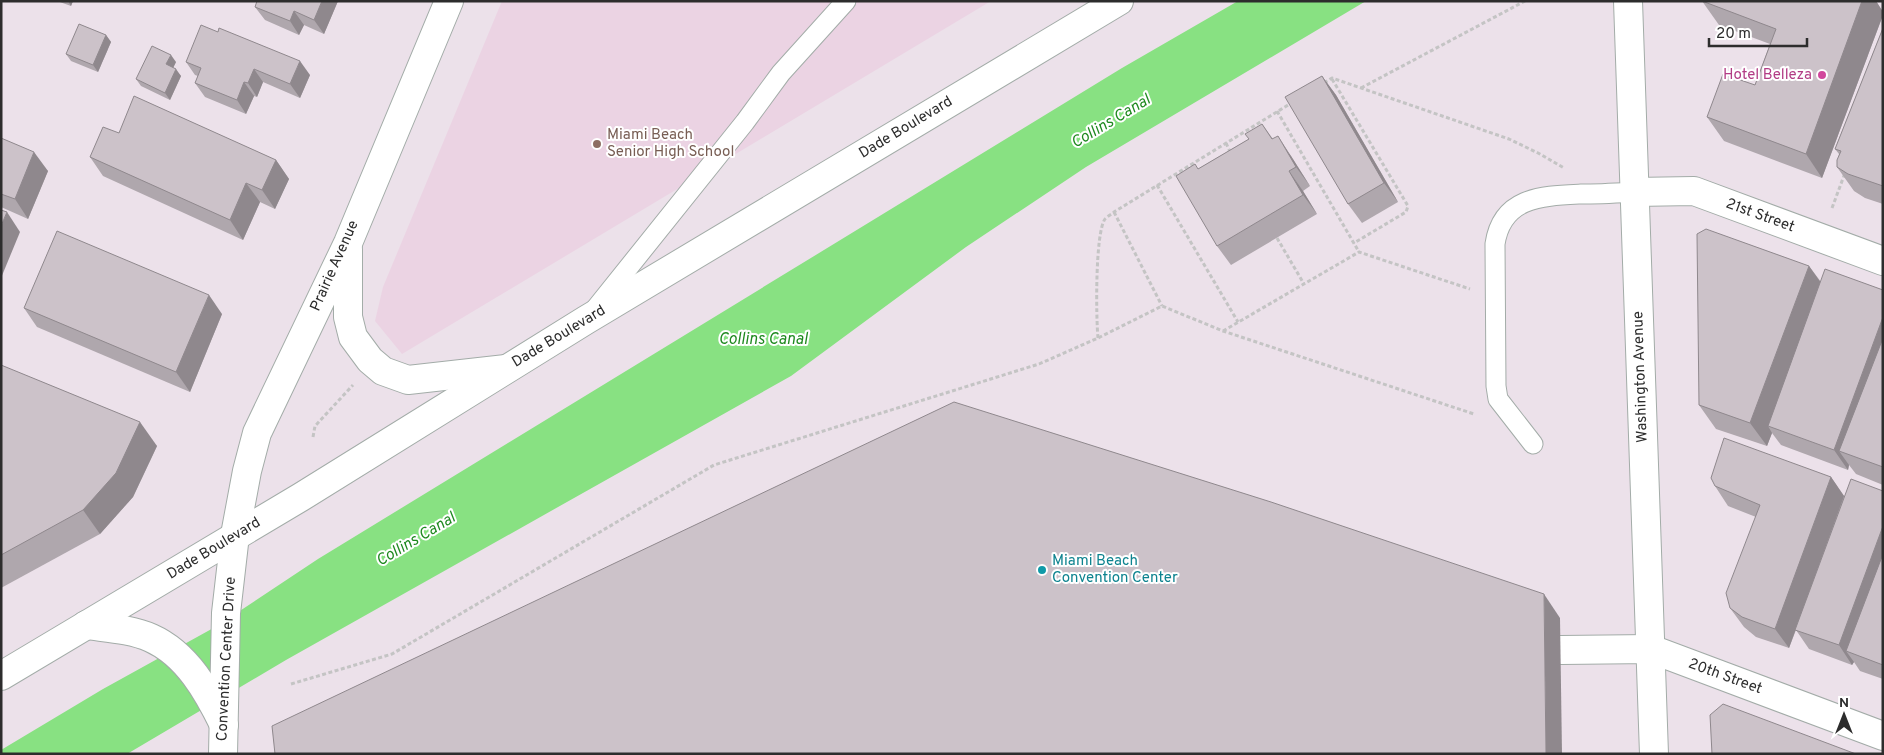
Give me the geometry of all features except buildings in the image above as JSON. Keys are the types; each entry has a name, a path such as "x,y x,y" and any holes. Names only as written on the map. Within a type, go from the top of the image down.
{"main road":[{"name":"Prairie Avenue","path":"236,535 247,471 257,433 348,243 449,1"},
{"name":"Dade Boulevard","path":"1,676 309,492 586,320 1119,1"},
{"name":"Washington Avenue","path":"1628,1 1654,754"},
{"name":"21st Street","path":"1634,192 1694,191 1883,261"},
{"path":"348,243 348,317 354,337 370,360 383,371 408,380 506,369"},
{"name":"Convention Center Drive","path":"223,754 221,713 226,613 236,535"},
{"path":"86,625 138,634 151,638 162,645 184,662 221,713"},
{"name":"20th Street","path":"1561,650 1651,649 1883,736"}],"lane":[{"path":"586,320 745,122 781,73 846,1"},
{"path":"1533,444 1498,398 1496,386 1495,244 1497,230 1503,219 1515,207 1529,200 1556,195 1634,192"}],"path":[{"path":"1361,88 1525,1"},
{"path":"1332,78 1509,139 1564,168"},
{"path":"1316,88 1332,78"},
{"path":"1332,78 1408,206 1406,212 1354,243"},
{"path":"1098,338 1096,318 1100,240 1105,220 1114,212 1300,97"},
{"path":"1277,111 1360,252 1471,289"},
{"path":"1226,143 1233,157"},
{"path":"1832,208 1846,172"},
{"path":"1157,185 1238,323"},
{"path":"1114,212 1162,306 1223,331 1474,414"},
{"path":"1276,238 1304,284"},
{"path":"1223,331 1360,252"},
{"path":"291,684 392,654 714,465 1039,364 1098,338 1162,306"},
{"path":"309,430 315,426 357,380"},
{"path":"314,437 315,426"}],"shaded area":[{"name":"Miami Beach Senior High School","path":"502,1 991,1 402,354 375,321 383,287"}],"water":[{"name":"Collins Canal","path":"1238,1 1366,1 1086,167 966,247 791,376 286,660 127,754 1,754 1,750 103,689 217,626 318,559 1122,68"}],"place":[{"name":"Hotel Belleza","path":"1822,75"},
{"name":"Miami Beach Senior High School","path":"597,144"},
{"name":"Miami Beach Convention Center","path":"1042,570"}]}
